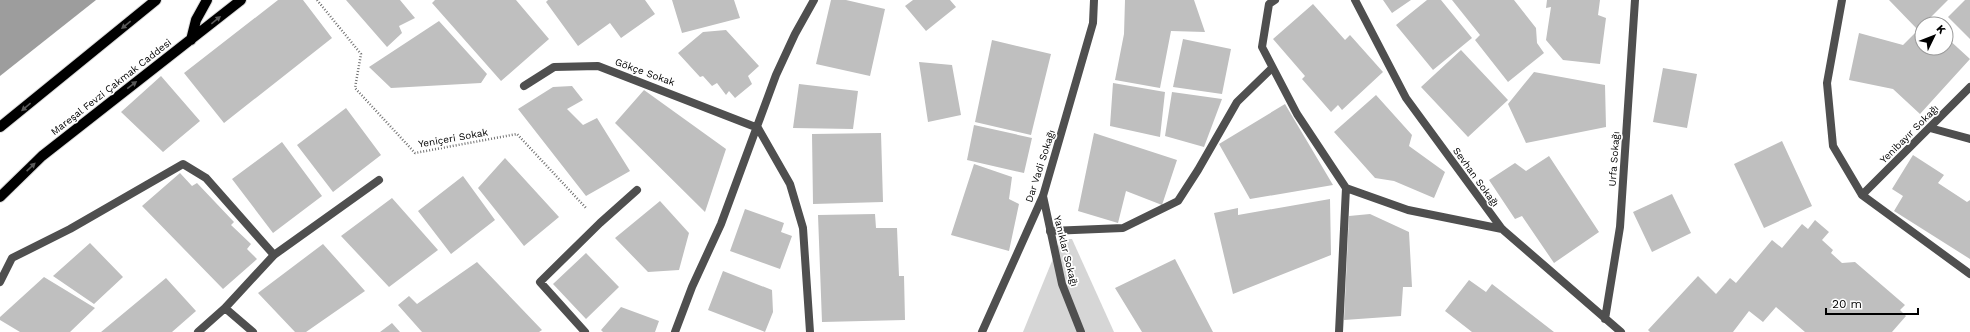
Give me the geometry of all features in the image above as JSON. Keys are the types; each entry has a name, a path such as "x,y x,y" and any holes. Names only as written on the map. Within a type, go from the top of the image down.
{"main road":[{"path":"0,128 156,0"},
{"path":"191,40 196,20 207,0"},
{"name":"Mareşal Fevzi Çakmak Caddesi","path":"0,197 42,156 241,0"}],"street":[{"path":"675,332 692,287 720,224 758,128 776,75 795,34 814,0"},
{"name":"Dar Vadi Sokağı","path":"982,332 1043,196 1093,23 1094,0"},
{"name":"Sevhan Sokağı","path":"1355,0 1406,98 1502,229 1621,332"},
{"name":"Urfa Sokağı","path":"1606,319 1620,227 1635,0"},
{"path":"1842,0 1827,83 1833,146 1862,195 1970,274"},
{"path":"1270,1 1262,47 1297,114 1346,188 1339,332"},
{"name":"Gökçe Sokak","path":"524,86 554,67 598,66 669,92 758,128"},
{"path":"1050,231 1123,228 1178,201 1198,170 1237,102 1272,68"},
{"name":"Yenibayır Sokağı","path":"1862,195 1970,86"},
{"path":"758,128 790,184 803,228 810,332"},
{"path":"1930,128 1970,139"},
{"path":"0,282 12,258 70,229 183,164 206,178 274,255"},
{"path":"198,332 225,308 274,255 379,180"},
{"path":"1346,188 1408,210 1502,229"},
{"path":"585,332 540,282 600,223 637,190"},
{"name":"Yanıklar Sokağı","path":"1043,196 1062,284 1081,332"},
{"path":"225,308 253,332"}],"path":[{"name":"Yeniçeri Sokak","path":"317,0 361,54 355,88 415,153 517,134 600,223"}],"shaded area":[{"path":"0,0 96,0 0,76"},
{"path":"1061,239 1072,239 1114,332 1023,332"}],"building":[{"path":"278,0 303,0 332,38 224,123 184,73"},
{"path":"346,0 400,0 415,18 399,26 402,33 387,47"},
{"path":"435,0 516,0 549,39 501,81 432,3"},
{"path":"548,0 645,0 655,14 621,38 610,23 578,46 546,2"},
{"path":"672,0 734,0 740,18 682,33"},
{"path":"831,0 846,0 885,9 870,76 816,64"},
{"path":"913,0 950,0 956,7 926,31 905,6"},
{"path":"1125,0 1194,0 1205,32 1171,31 1160,88 1115,80 1124,34"},
{"path":"1383,0 1411,0 1392,13"},
{"path":"1427,0 1441,0 1472,38 1433,70 1396,25"},
{"path":"1452,0 1514,0 1536,28 1537,43 1544,53 1508,82 1475,40 1480,35"},
{"path":"1547,0 1600,0 1598,15 1606,18 1600,64 1563,60 1546,40 1551,7 1546,8"},
{"path":"1889,0 1948,0 1932,16 1914,16 1914,26"},
{"path":"1965,0 1970,0 1970,39 1954,23 1954,16 1949,16"},
{"path":"1313,4 1345,40 1350,35 1383,72 1342,110 1338,105 1331,112 1302,79 1305,76 1273,39"},
{"path":"439,21 487,74 481,83 391,88 369,67"},
{"path":"726,30 759,66 748,76 752,84 735,98 729,91 726,95 717,83 712,86 703,76 700,77 678,53 703,32"},
{"path":"1859,33 1903,45 1914,34 1914,56 1954,56 1954,44 1970,59 1920,114 1893,89 1849,80"},
{"path":"1183,39 1231,49 1222,94 1173,87"},
{"path":"992,40 1051,54 1031,135 975,122"},
{"path":"1461,50 1508,100 1468,137 1421,87"},
{"path":"919,62 952,65 961,115 928,122"},
{"path":"1663,68 1697,74 1687,128 1653,122"},
{"path":"1534,72 1605,85 1606,127 1526,143 1508,104"},
{"path":"161,76 200,121 163,152 121,112"},
{"path":"1113,83 1165,92 1160,137 1110,126"},
{"path":"799,84 858,91 853,129 793,128"},
{"path":"572,86 583,100 567,109 583,125 597,118 630,171 586,196 518,109 553,87"},
{"path":"644,90 726,149 705,212 615,123"},
{"path":"1172,92 1222,99 1204,147 1165,136"},
{"path":"1376,95 1412,135 1409,146 1445,172 1434,198 1394,181 1375,178 1334,132"},
{"path":"1285,104 1333,185 1250,199 1219,144"},
{"path":"346,108 381,155 333,192 297,145"},
{"path":"974,125 1032,138 1024,173 967,160"},
{"path":"881,133 883,202 813,204 812,134"},
{"path":"1094,133 1177,160 1162,205 1126,191 1118,223 1078,211"},
{"path":"1782,141 1812,206 1764,228 1734,164"},
{"path":"282,142 322,196 273,233 232,179"},
{"path":"1913,155 1944,175 1938,183 1967,202 1970,200 1970,259 1894,211 1903,196 1892,189"},
{"path":"1549,156 1599,232 1554,263 1522,216 1515,219 1489,180 1515,163 1526,171"},
{"path":"505,158 559,217 524,246 478,188"},
{"path":"974,164 1012,177 1009,199 1019,204 1009,251 951,235"},
{"path":"180,173 192,186 197,183 234,222 231,225 251,244 247,249 257,259 223,289 142,206"},
{"path":"463,176 495,220 451,254 418,211"},
{"path":"1672,194 1691,233 1652,252 1633,212"},
{"path":"392,198 438,250 389,287 341,236"},
{"path":"1330,199 1331,255 1233,294 1214,213 1238,208 1238,215"},
{"path":"660,201 689,233 679,270 648,272 615,238"},
{"path":"745,209 784,223 781,232 792,236 780,269 730,251"},
{"path":"875,214 876,228 897,228 899,276 904,276 905,320 822,322 818,215"},
{"path":"1370,214 1409,232 1412,287 1403,287 1401,316 1344,320 1349,216"},
{"path":"1815,220 1829,232 1822,240 1833,250 1831,253 1842,263 1855,262 1905,305 1900,310 1906,316 1892,332 1805,332 1776,307 1763,322 1749,311 1733,332 1650,332 1648,330 1698,276 1716,294 1730,278 1736,283 1772,240 1782,248 1802,224 1808,229"},
{"path":"90,243 123,277 94,304 53,276"},
{"path":"323,244 365,291 306,332 295,332 258,293"},
{"path":"586,253 619,287 586,319 553,284"},
{"path":"1175,259 1213,332 1142,332 1115,288"},
{"path":"477,262 542,330 539,332 422,332 398,305 409,296 417,304"},
{"path":"723,271 772,290 773,312 765,332 708,310"},
{"path":"44,277 95,308 70,332 20,332 0,320 0,317"},
{"path":"166,278 196,311 172,332 101,332"},
{"path":"1469,280 1486,292 1492,284 1554,332 1472,332 1445,311"},
{"path":"621,307 659,321 655,332 603,332 601,330"},
{"path":"392,323 400,332 380,332"}]}
